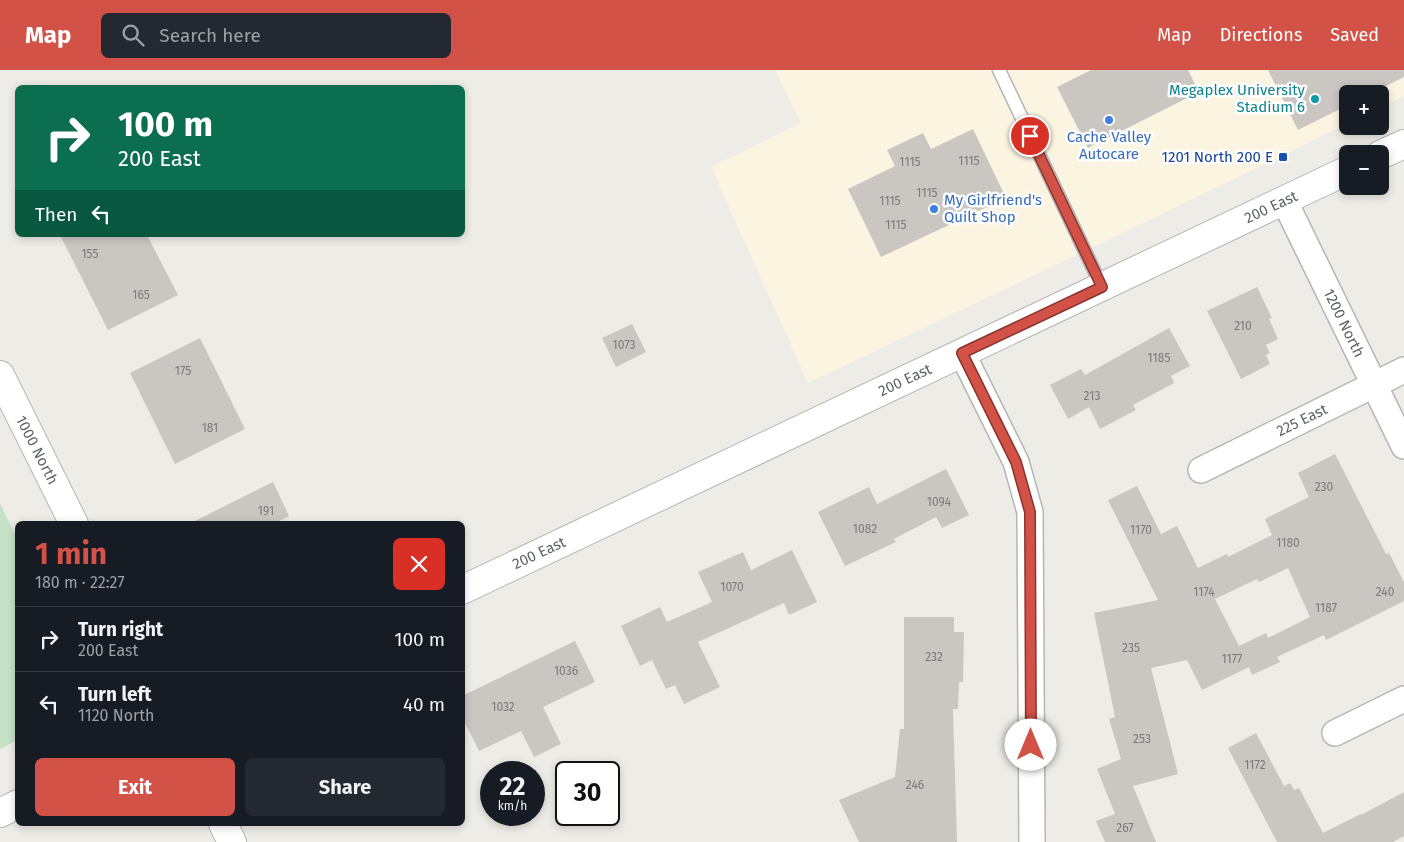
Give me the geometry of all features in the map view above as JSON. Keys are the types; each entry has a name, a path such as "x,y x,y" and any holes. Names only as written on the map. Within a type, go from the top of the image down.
{"main road":[{"path":"1389,151 1404,144"},
{"name":"200 East","path":"465,589 1339,174"},
{"name":"1000 North","path":"0,376 72,521"},
{"path":"0,813 15,806"},
{"path":"224,826 232,842"}],"street":[{"name":"1200 North","path":"1284,200 1404,446"},
{"path":"962,353 1016,462 1030,512 1032,842"},
{"name":"225 East","path":"1201,470 1404,370"},
{"path":"1335,732 1404,699"}],"lane":[{"path":"998,70 1102,287"}],"shaded area":[{"path":"775,70 1404,70 1404,96 1389,104 1389,85 1339,85 1339,128 808,383 711,167 801,123"}],"green space":[{"path":"0,503 15,535 15,741 0,749"}],"building":[{"name":"Cache Valley Autocare","path":"1091,70 1188,70 1199,92 1088,148 1057,87"},
{"name":"Megaplex University Stadium 6","path":"1268,70 1404,70 1404,77 1388,85 1339,85 1339,110 1298,130"},
{"path":"973,129 1006,198 881,257 848,189 895,166 887,150 923,133 931,149"},
{"path":"61,237 148,237 178,295 108,330"},
{"path":"1257,287 1272,318 1269,319 1278,339 1266,345 1270,353 1266,355 1270,364 1241,379 1207,311"},
{"path":"632,324 646,352 616,367 602,338"},
{"path":"1169,328 1190,366 1171,376 1174,383 1133,405 1136,410 1100,429 1089,407 1068,419 1050,385 1081,369 1085,375"},
{"path":"200,338 245,429 175,464 130,373"},
{"path":"1335,454 1386,554 1389,553 1404,582 1404,601 1326,640 1324,635 1277,657 1280,662 1252,675 1249,667 1202,690 1187,660 1151,668 1178,774 1133,786 1156,842 1105,842 1096,821 1115,814 1097,769 1121,759 1109,719 1115,717 1094,613 1158,600 1108,500 1137,486 1161,534 1177,526 1198,568 1227,554 1228,557 1272,535 1265,519 1309,497 1298,473","holes":["1288,568 1310,617 1268,638 1266,633 1239,646 1215,599 1257,579 1259,582"]},
{"path":"946,469 969,515 942,528 936,517 894,539 896,542 845,566 818,512 869,487 877,504"},
{"path":"273,482 289,516 279,521 195,521"},
{"path":"792,550 817,602 789,615 784,603 698,642 720,687 684,704 675,685 666,689 652,660 640,666 621,626 660,607 667,622 712,602 698,572 743,552 751,570"},
{"path":"904,617 954,617 954,632 964,632 963,682 959,682 958,709 953,709 957,842 859,842 839,800 895,777 900,729 904,729"},
{"path":"575,641 595,682 543,707 561,744 534,757 521,731 479,751 465,723 465,695"},
{"path":"1256,733 1284,786 1290,783 1294,790 1299,788 1323,833 1404,792 1404,836 1393,842 1277,842 1228,748"}],"place":[{"name":"Megaplex University Stadium 6","path":"1315,99"},
{"name":"Cache Valley Autocare","path":"1109,120"},
{"name":"1201 North 200 E","path":"1283,157"},
{"name":"My Girlfriend's Quilt Shop","path":"934,209"}],"route":[{"path":"1030,136 1102,287 962,353 984,394 1016,462 1030,512 1031,745"}]}
